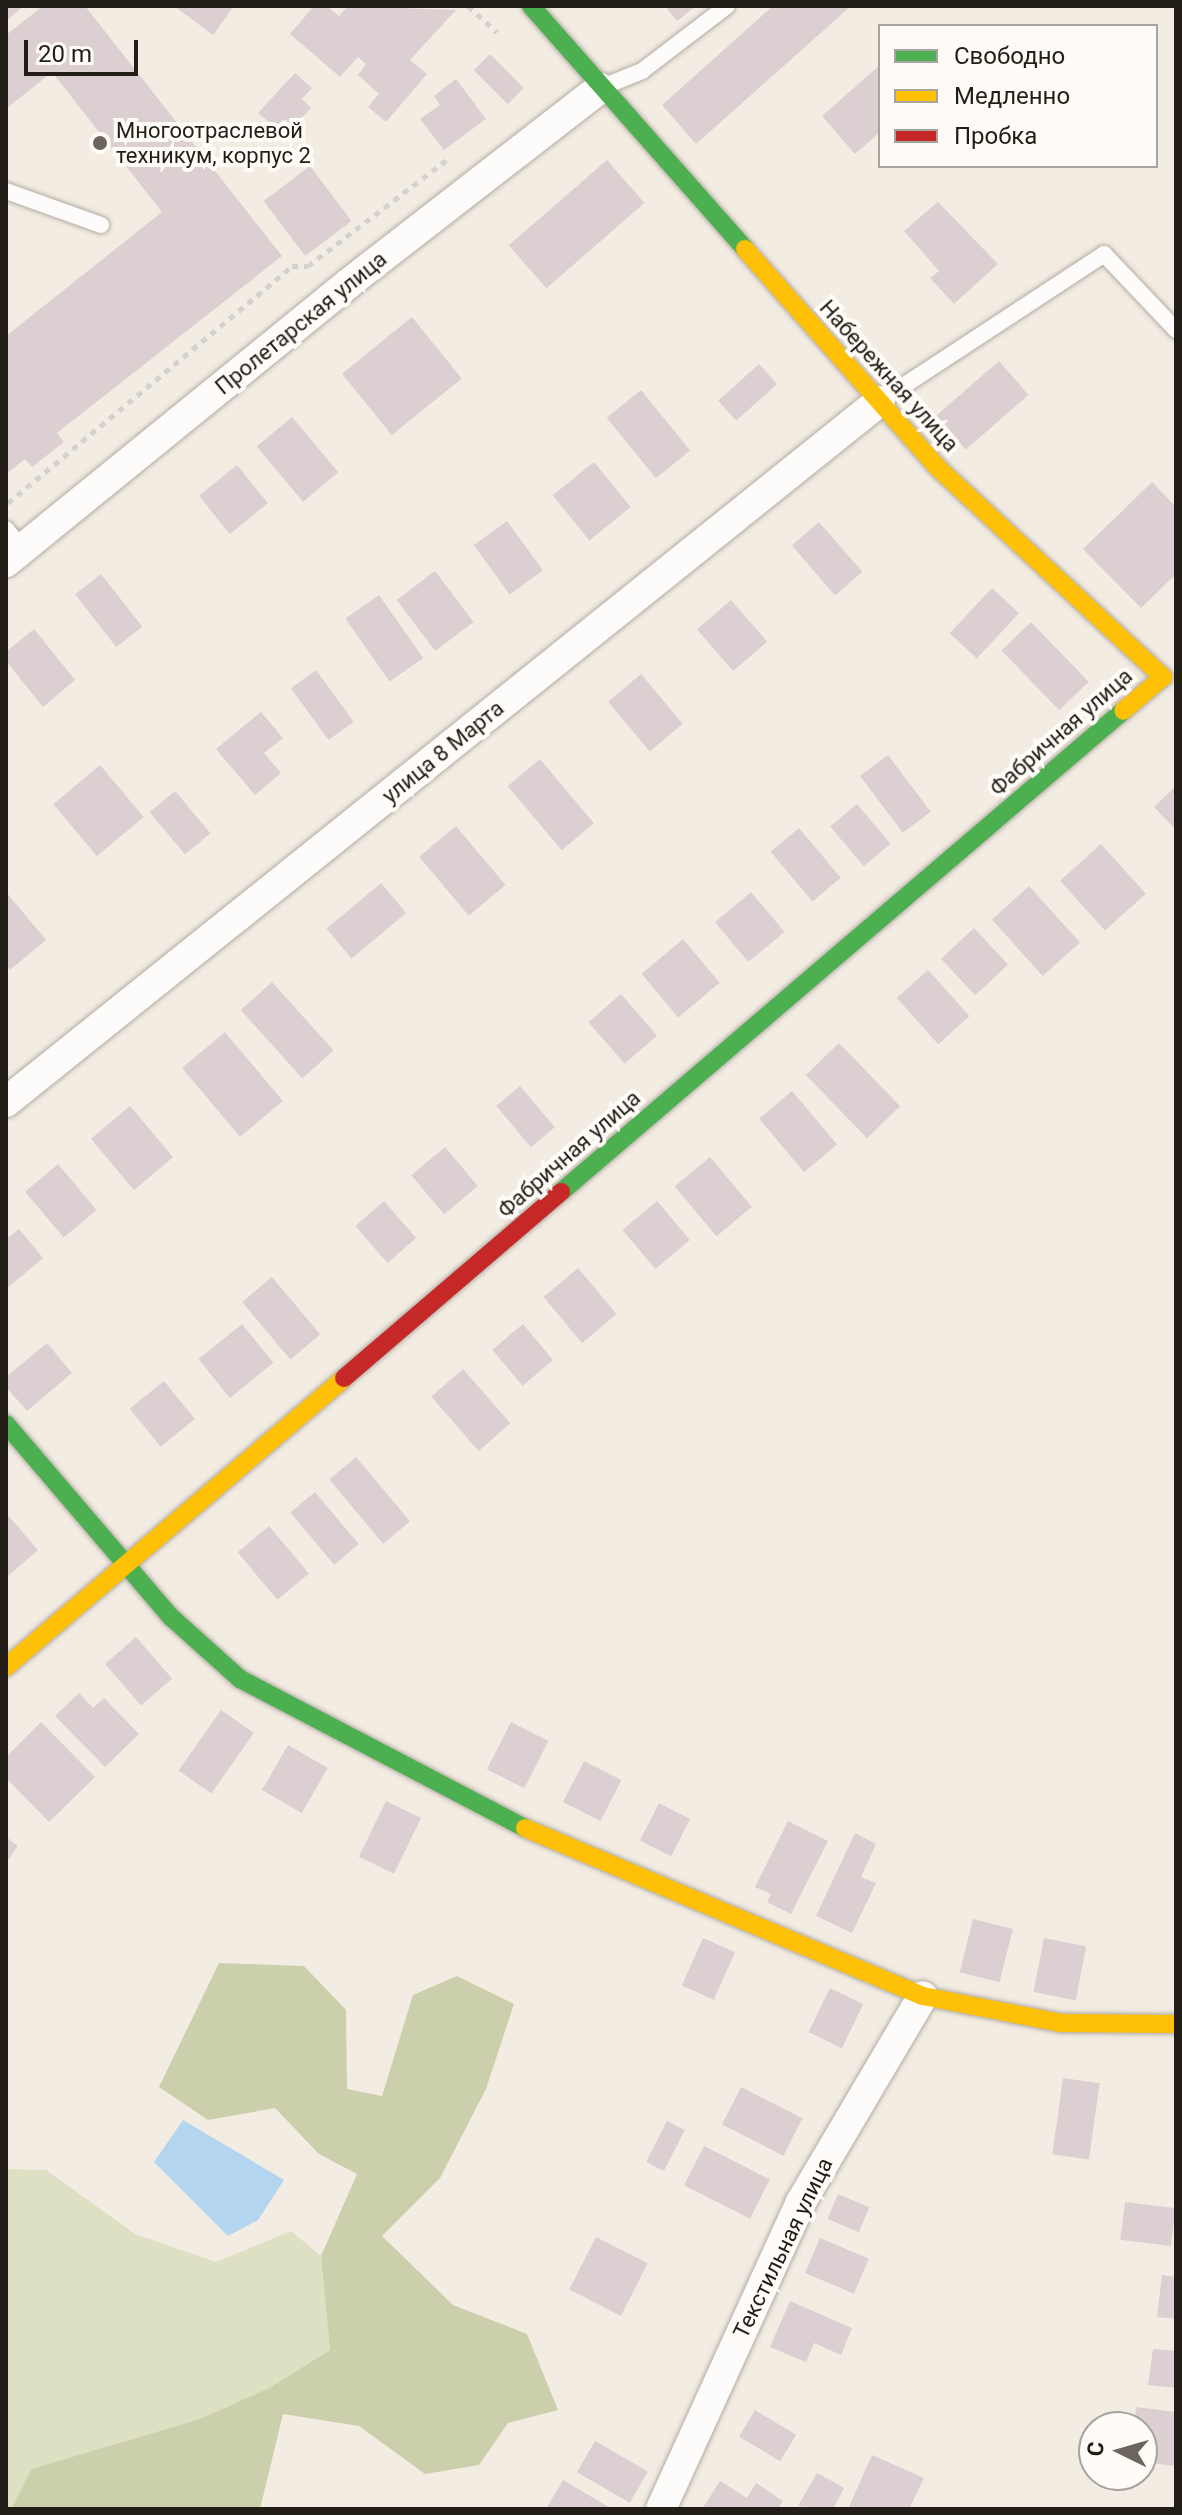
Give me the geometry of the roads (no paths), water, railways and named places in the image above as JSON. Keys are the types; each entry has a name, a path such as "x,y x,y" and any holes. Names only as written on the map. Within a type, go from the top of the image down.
{"street":[{"name":"Набережная улица","path":"531,6 600,88 937,467 1163,677"},
{"name":"Пролетарская улица","path":"11,546 600,88"},
{"name":"улица 8 Марта","path":"6,1102 880,401"},
{"name":"Фабричная улица","path":"6,1667 1163,677"},
{"path":"6,1424 171,1617 240,1679 526,1828 923,1996 1060,2023 1176,2024"},
{"name":"Текстильная улица","path":"661,2509 801,2202 923,1996"}],"lane":[{"path":"600,88 642,71 727,6"},
{"path":"6,191 101,225"},
{"path":"880,401 1104,254 1176,330"}],"water":[{"path":"183,2120 284,2180 258,2220 228,2236 154,2162"}],"place":[{"name":"Многоотраслевой техникум, корпус 2","path":"100,143"}]}
